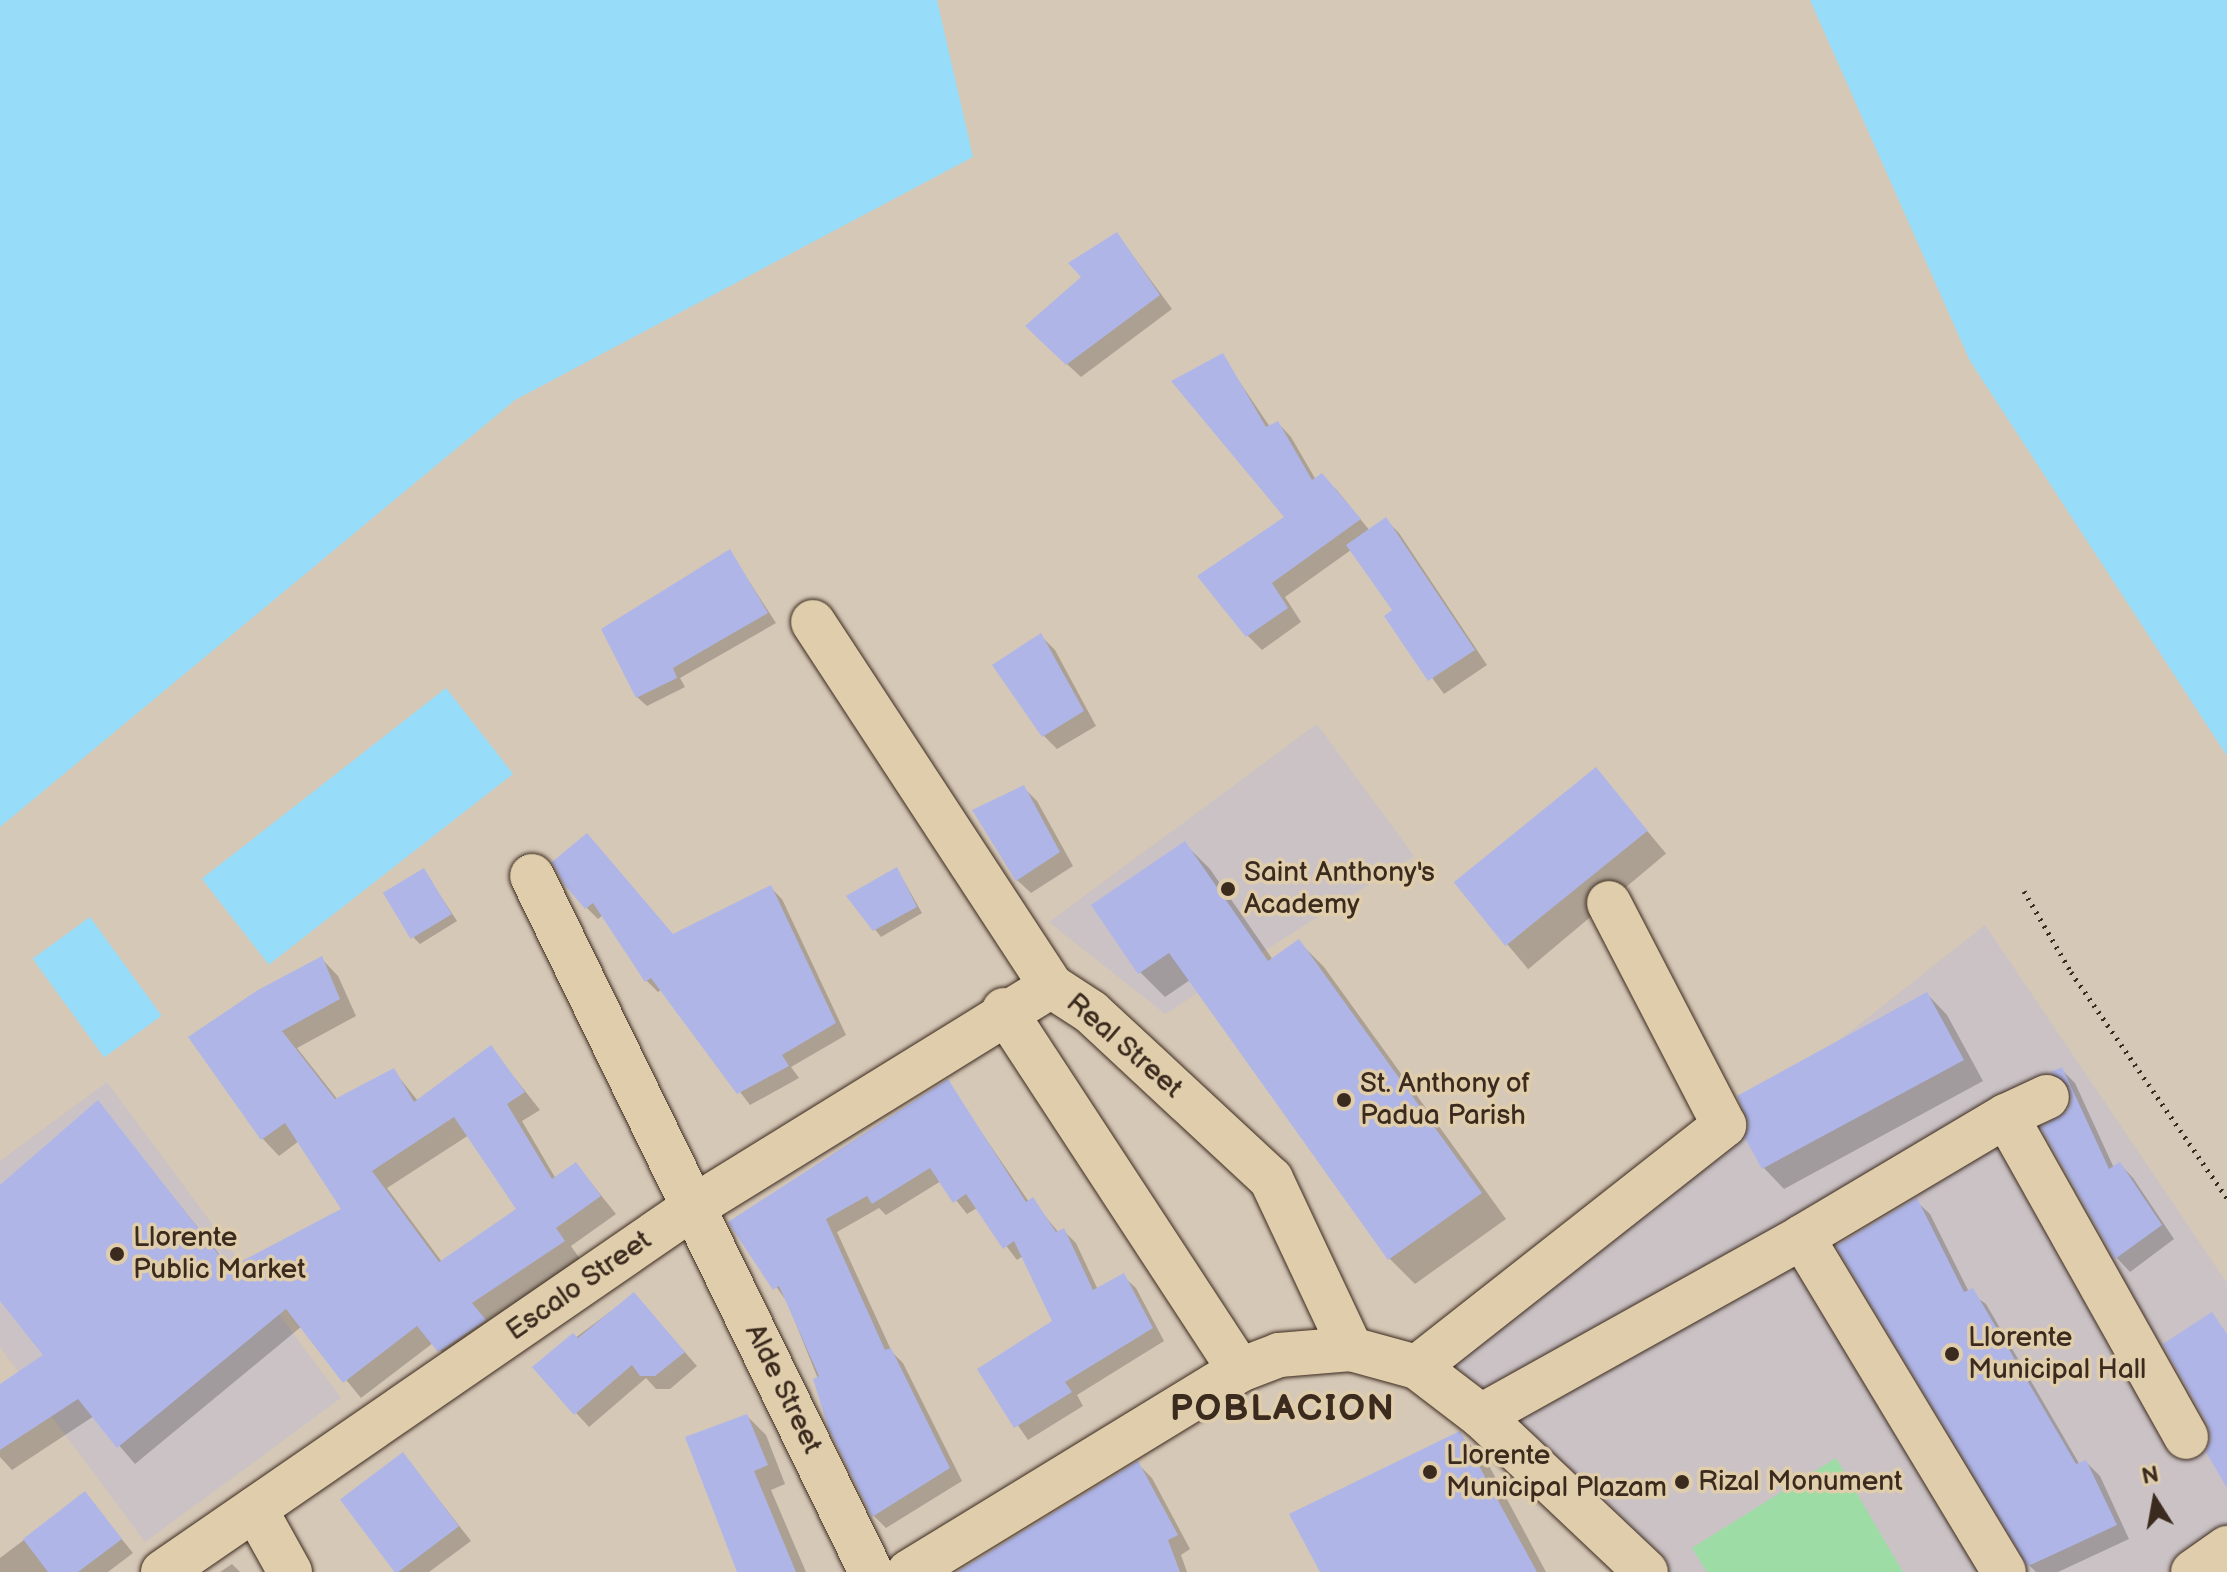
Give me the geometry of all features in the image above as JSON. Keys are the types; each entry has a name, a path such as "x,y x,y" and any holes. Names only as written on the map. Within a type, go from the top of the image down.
{"street":[{"path":"813,622 1051,986"},
{"name":"Alde Street","path":"532,876 871,1572"},
{"path":"1417,1367 1724,1125 1609,903"},
{"name":"Real Street","path":"1004,1010 1051,986 1091,1012 1271,1179 1351,1349"},
{"path":"1004,1010 1240,1370"},
{"name":"Escalo Street","path":"163,1572 695,1206 1004,1010"},
{"path":"1481,1416 1802,1237 2006,1116 2047,1097"},
{"path":"2006,1116 2186,1437"},
{"path":"1802,1237 2004,1572"},
{"path":"909,1572 1240,1370 1279,1355 1351,1349 1417,1367 1481,1416 1646,1572"},
{"path":"255,1509 290,1572"},
{"path":"2193,1572 2227,1548"}],"path":[{"path":"2024,891 2071,972 2227,1198"}],"shaded area":[{"name":"Saint Anthony's Academy","path":"1317,724 1414,856 1165,1014 1049,922"},
{"path":"1985,925 2227,1283 2227,1528 2174,1572 1645,1572 1428,1365"},
{"name":"Llorente Public Market","path":"107,1082 341,1398 145,1542 0,1347 0,1161"}],"green space":[{"path":"1836,1458 1903,1572 1707,1572 1692,1548"}],"water":[{"path":"0,0 937,0 973,157 515,400 0,827"},
{"path":"1810,0 2227,0 2227,756 1970,361"},
{"path":"446,688 513,774 269,965 202,879"},
{"path":"90,917 162,1016 104,1057 33,959"}],"building":[{"path":"1117,232 1160,295 1066,365 1025,326 1081,277 1068,263"},
{"path":"1223,353 1266,427 1278,421 1312,480 1322,473 1361,519 1272,583 1288,608 1246,637 1197,576 1284,517 1171,381"},
{"path":"1386,517 1475,650 1428,681 1384,616 1392,610 1346,545"},
{"path":"730,549 768,613 673,668 677,678 636,698 601,629"},
{"path":"1041,633 1084,711 1042,737 992,665"},
{"path":"1596,767 1648,831 1505,946 1454,882"},
{"path":"1024,785 1060,852 1016,881 972,810"},
{"path":"587,833 673,934 771,885 836,1023 782,1055 789,1066 737,1094 651,978 645,982 593,903 585,909 564,884 552,862"},
{"name":"St. Anthony of Padua Parish","path":"1185,841 1268,961 1299,939 1482,1193 1388,1260 1169,953 1138,974 1091,905"},
{"path":"897,867 917,907 873,931 846,896"},
{"path":"424,868 452,914 411,939 383,893"},
{"path":"322,956 340,999 282,1031 335,1099 394,1068 414,1102 491,1045 525,1092 507,1104 552,1179 576,1162 601,1196 556,1228 565,1241 472,1303 486,1320 438,1352 417,1326 343,1383 286,1309 117,1448 78,1399 0,1450 0,1384 43,1355 0,1301 0,1185 98,1100 229,1268 341,1209 285,1123 261,1140 188,1037 258,990","holes":["454,1117 516,1209 439,1262 372,1171"]},
{"path":"1927,992 1964,1060 1762,1169 1745,1138 1749,1124 1737,1096"},
{"path":"2062,1067 2109,1169 2120,1162 2162,1225 2115,1259 2041,1127 2067,1112 2072,1100 2069,1086 2050,1072"},
{"path":"948,1079 1026,1202 1033,1197 1056,1232 1064,1228 1093,1290 1124,1273 1153,1328 1065,1382 1072,1392 1014,1428 977,1369 1052,1321 1014,1241 1003,1249 966,1194 953,1203 930,1168 872,1204 867,1196 826,1219 885,1350 891,1348 950,1468 872,1517 828,1427 813,1379 819,1376 779,1286 773,1290 728,1222"},
{"path":"1917,1198 1964,1292 1973,1288 2076,1464 2086,1460 2117,1525 2028,1566 1836,1246"},
{"path":"634,1292 685,1352 655,1376 640,1376 632,1365 574,1415 532,1367 573,1333 578,1338"},
{"path":"2212,1312 2227,1334 2227,1488 2206,1452 2211,1438 2208,1425 2163,1344"},
{"path":"747,1414 768,1465 754,1471 796,1572 737,1572 685,1437"},
{"name":"Llorente Municipal Plazam","path":"1460,1431 1537,1572 1320,1572 1289,1514"},
{"path":"403,1452 459,1526 395,1572 340,1500"},
{"path":"1138,1461 1178,1535 1168,1540 1180,1572 957,1572"},
{"path":"85,1491 122,1539 78,1572 48,1572 23,1539"}],"place":[{"name":"Saint Anthony's Academy","path":"1228,889"},
{"name":"St. Anthony of Padua Parish","path":"1344,1100"},
{"name":"Llorente Public Market","path":"117,1254"},
{"name":"Llorente Municipal Hall","path":"1952,1354"},
{"name":"Llorente Municipal Plazam","path":"1430,1472"},
{"name":"Rizal Monument","path":"1682,1482"}],"district":[{"name":"POBLACION","path":"1283,1410"}]}
